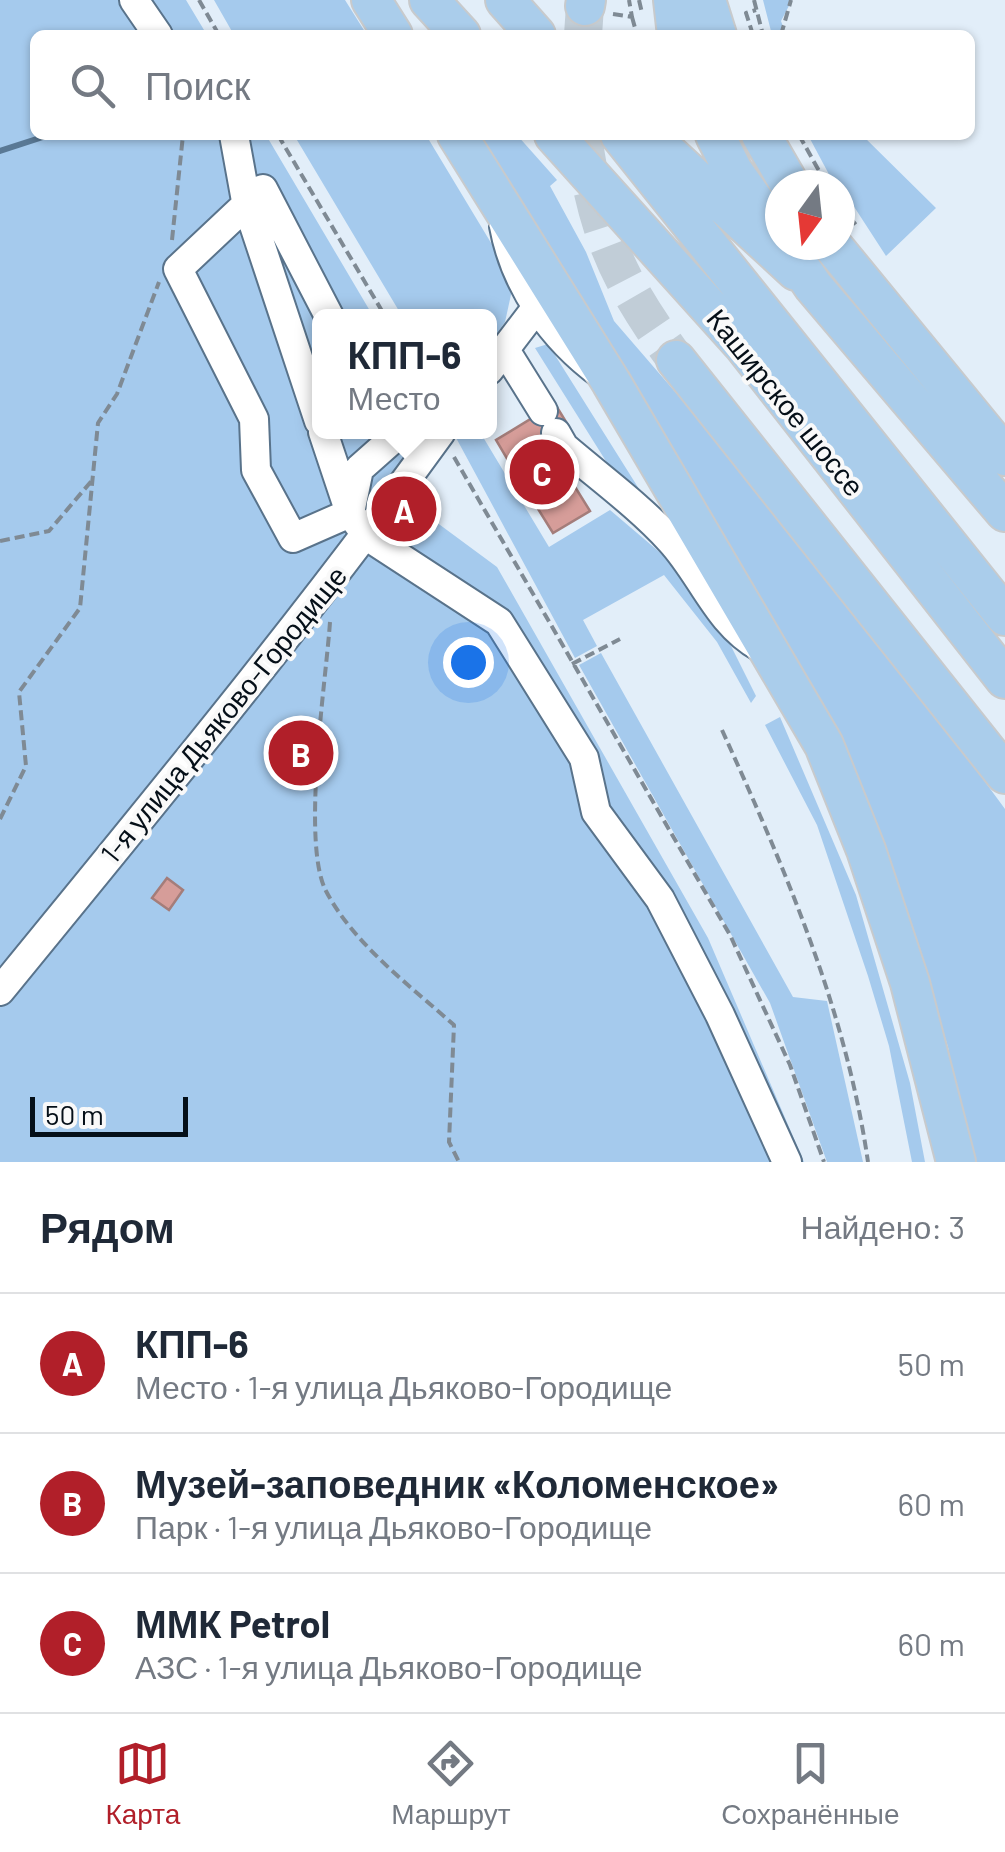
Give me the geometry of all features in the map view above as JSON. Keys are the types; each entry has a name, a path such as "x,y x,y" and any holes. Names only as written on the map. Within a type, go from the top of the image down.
{"main road":[{"path":"371,0 391,30"},
{"path":"429,0 457,30"},
{"path":"505,0 531,30"},
{"path":"706,0 715,30"},
{"path":"657,6 674,30"},
{"path":"460,140 611,382 824,746 866,850 910,983 956,1162"},
{"name":"Каширское шоссе","path":"559,140 744,346 1005,679"},
{"name":"Каширское шоссе","path":"624,140 1005,616"},
{"path":"653,140 813,286"},
{"path":"718,140 765,216"},
{"path":"764,140 781,170"},
{"path":"795,260 1005,512"},
{"path":"844,260 1005,456"},
{"path":"676,360 1005,774"}],"street":[{"path":"134,0 155,30"},
{"path":"235,140 246,201 312,399"},
{"path":"326,309 262,190 178,269 254,419 256,470 293,538 359,524"},
{"path":"498,200 508,248 537,307 569,351 611,382"},
{"path":"537,307 497,360 550,422 564,447 671,540 744,638 773,654"},
{"path":"326,439 359,524 499,622 584,758 596,812 660,899 720,1015 787,1162"},
{"path":"359,524 359,469 393,439"},
{"name":"1-я улица Дьяково-Городище","path":"0,990 333,578 359,524 435,439"}],"path":[{"path":"198,0 216,30"},
{"path":"639,0 657,6"},
{"path":"754,0 762,30"},
{"path":"782,30 790,0"},
{"path":"751,30 746,13 756,10"},
{"path":"632,17 635,30"},
{"path":"171,250 182,140"},
{"path":"281,140 381,309"},
{"path":"802,140 819,170"},
{"path":"0,819 26,766 19,692 80,608 98,423 117,394 164,268"},
{"path":"445,439 730,935 790,1065 824,1162"},
{"path":"0,541 49,531 94,478"},
{"path":"333,578 315,840 324,889 354,930 454,1025 449,1142 460,1162"},
{"path":"572,664 620,639"},
{"path":"722,730 807,927 830,1001 868,1162"}],"shaded area":[{"path":"0,0 186,0 204,30 30,30 30,140 269,140 369,309 312,309 312,439 425,439 390,488 497,567 708,938 804,1162 0,1162"},
{"path":"214,0 345,0 364,30 231,30"},
{"path":"763,0 792,0 781,21 784,30 771,30"},
{"path":"297,140 429,140 514,281 505,322 497,334 497,309 398,309"},
{"path":"478,140 521,140 557,180 550,186 586,252 614,321 746,474 908,677 1005,809 1005,1162 968,1162 948,1047 921,959"},
{"path":"811,140 867,140 936,208 886,256 855,208 855,170 827,170"},
{"path":"548,344 651,508 614,474 535,348"},
{"path":"457,439 484,439 549,547 610,510 677,567 715,614 756,696 751,703 717,642 664,575 583,620 597,646 575,658"},
{"path":"601,653 793,997 827,1001 863,1162 827,1162 770,1003 579,665"},
{"path":"780,717 856,895 910,1083 925,1162 912,1162 889,1046 817,825 765,725"}],"building":[{"path":"555,404 568,425 536,445 562,488 572,482 590,511 553,533 535,504 547,497 521,454 509,462 496,440"},
{"path":"167,878 183,890 169,910 152,898"}],"waterway":[{"path":"0,151 34,140"}],"tunnel":[{"path":"583,30 585,6"},
{"path":"584,140 595,200 613,255 639,305 676,360"}],"place":[{"name":"ММК Petrol","path":"542,472"},
{"name":"КПП-6","path":"404,509"},
{"name":"Музей-заповедник «Коломенское»","path":"301,753"}]}
